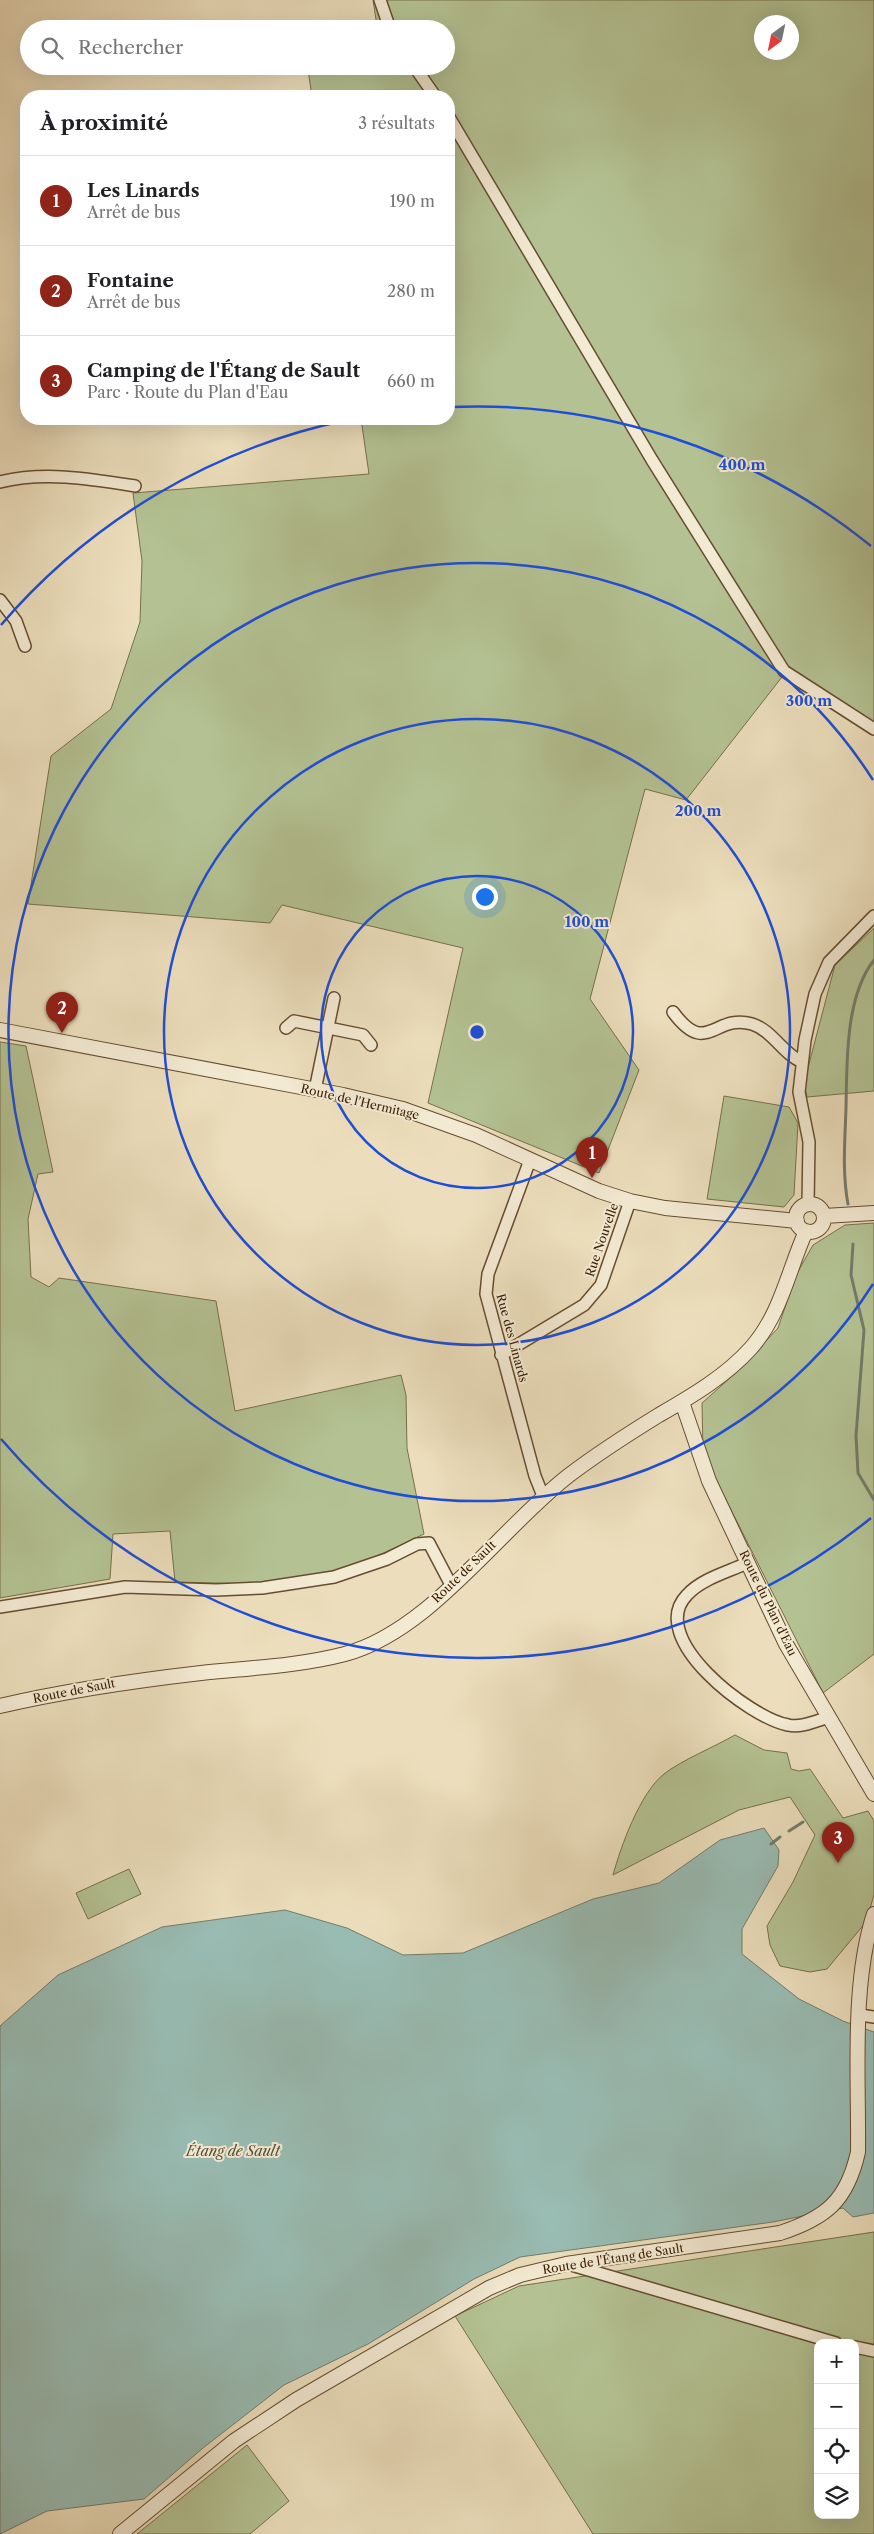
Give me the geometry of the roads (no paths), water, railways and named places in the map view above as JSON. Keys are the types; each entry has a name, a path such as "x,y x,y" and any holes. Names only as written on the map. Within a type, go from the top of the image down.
{"street":[{"path":"380,0 387,20"},
{"path":"420,75 431,90"},
{"path":"455,127 652,460 784,671 874,729"},
{"path":"0,482 30,478 82,478 135,486"},
{"path":"0,600 16,621 25,646"},
{"path":"808,1204 809,1142 800,1092 802,1062 816,994 822,976 831,959 874,916"},
{"path":"315,1090 334,998"},
{"path":"673,1012 684,1027 699,1034 734,1023 754,1024 802,1062"},
{"path":"286,1028 294,1021 363,1035 371,1045"},
{"name":"Route de l'Hermitage","path":"0,1030 315,1090 403,1109 476,1135 599,1191 665,1208 801,1226"},
{"name":"Rue des Linards","path":"530,1160 486,1283 486,1294 535,1476 543,1496"},
{"name":"Rue Nouvelle","path":"502,1355 584,1305 593,1296 601,1285 630,1200"},
{"path":"808,1204 817,1205 824,1216 820,1228 801,1226 798,1212 808,1204"},
{"path":"824,1216 874,1213"},
{"name":"Route de Sault","path":"0,1706 111,1683 296,1662 345,1654 386,1638 406,1625 451,1585 543,1496 609,1446 720,1377 750,1349 767,1327 778,1308 801,1226"},
{"name":"Route du Plan d'Eau","path":"682,1402 709,1481 786,1644 874,1794"},
{"path":"0,1607 125,1586 216,1590 262,1588 334,1577 387,1559 417,1544 429,1543 451,1585"},
{"path":"748,1563 704,1583 686,1595 677,1614 682,1637 695,1661 726,1690 758,1714 789,1726 829,1717"},
{"path":"874,1914 864,1955 859,2017 874,2017"},
{"name":"Route de l'Étang de Sault","path":"120,2534 234,2441 296,2400 489,2288 520,2275 566,2264 780,2233 820,2216 834,2205 845,2191 853,2174 858,2152 859,2017"},
{"path":"566,2264 822,2339"},
{"path":"859,2348 874,2350"}],"water":[{"name":"Étang de Sault","path":"764,1828 779,1850 778,1866 742,1929 742,1954 799,1999 843,2021 874,2032 874,2213 853,2217 843,2208 773,2222 520,2257 474,2279 368,2344 284,2385 203,2448 144,2499 47,2511 0,2534 0,2026 58,1975 162,1927 285,1910 347,1928 403,1955 463,1953 593,1899 659,1883 720,1840"}],"waterway":[{"path":"848,1204 844,1156 850,1031 858,992 874,960"},
{"path":"853,1244 851,1275 864,1330 856,1436 858,1473 874,1500"},
{"path":"789,1831 803,1822"},
{"path":"771,1844 780,1837"}],"place":[{"name":"Fontaine","path":"62,1033"},
{"name":"Les Linards","path":"592,1178"},
{"name":"Camping de l'Étang de Sault","path":"838,1863"}]}
